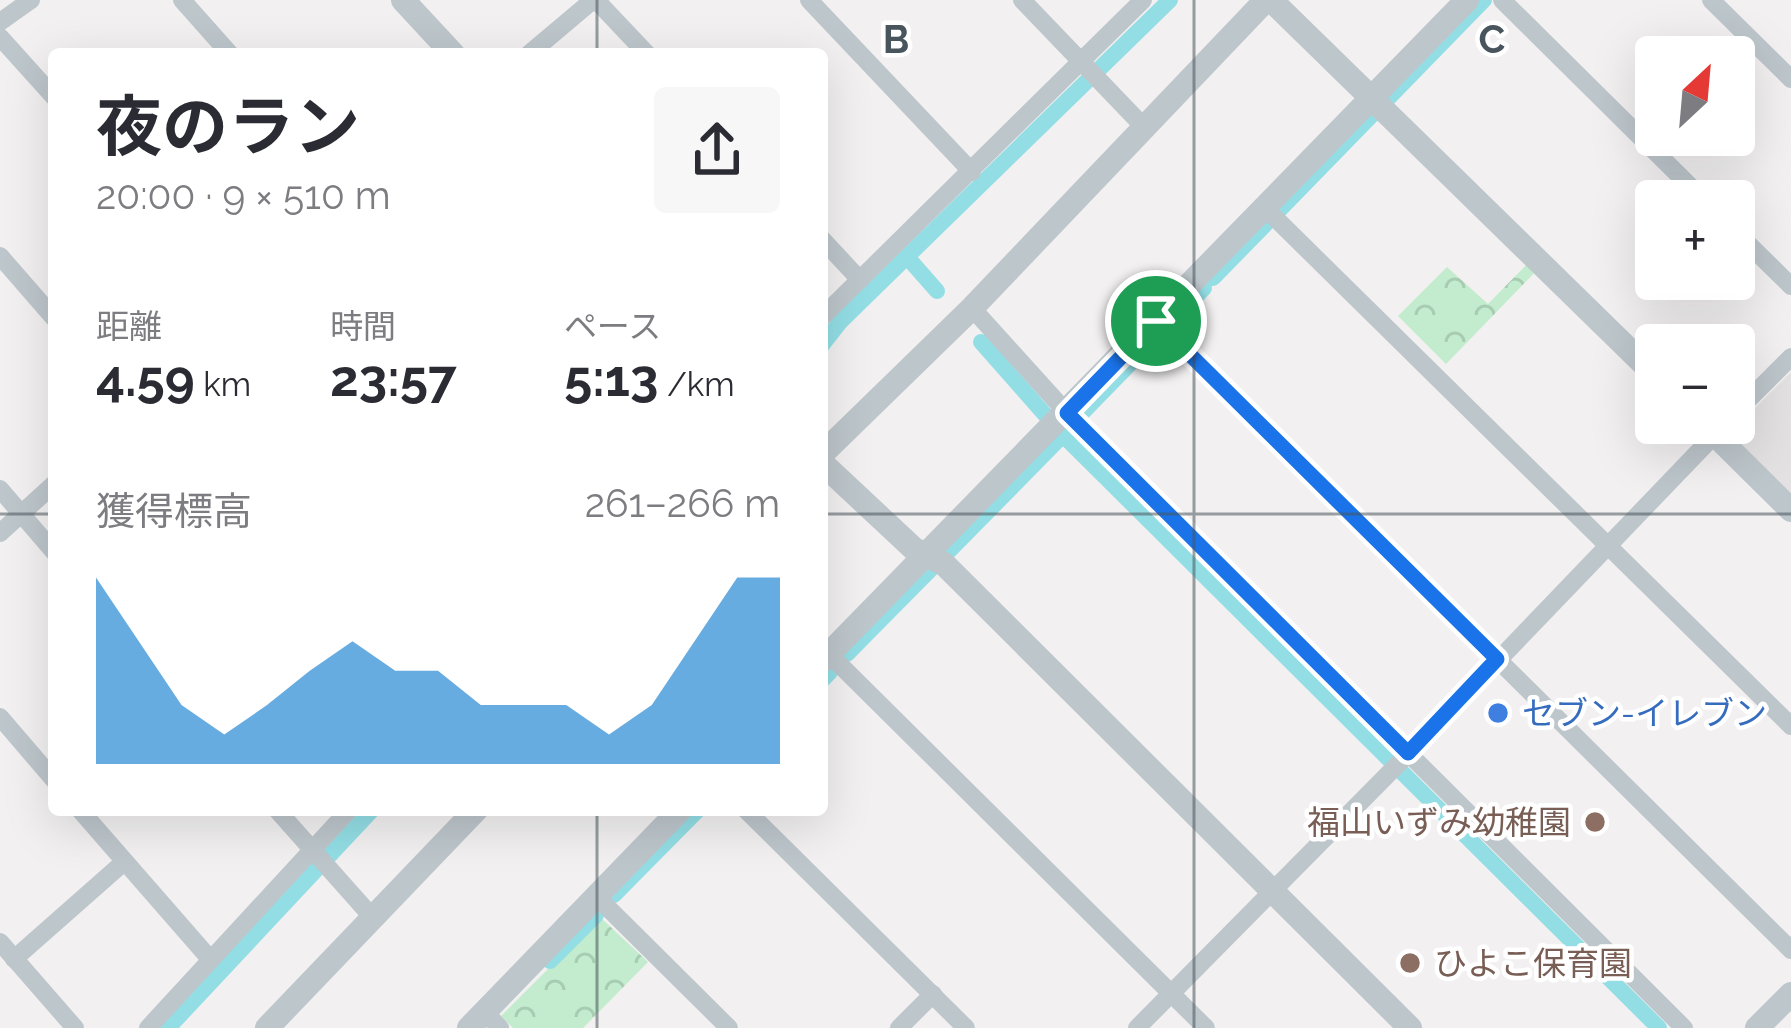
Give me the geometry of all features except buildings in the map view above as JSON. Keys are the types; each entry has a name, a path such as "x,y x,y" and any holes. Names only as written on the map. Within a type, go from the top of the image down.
{"street":[{"path":"0,22 31,0"},
{"path":"182,0 225,48"},
{"path":"403,0 447,48"},
{"path":"536,48 594,0 641,48"},
{"path":"809,0 972,172"},
{"path":"1022,0 1143,126"},
{"path":"828,311 1143,0"},
{"path":"828,453 1269,0 1635,355"},
{"path":"828,654 1467,0"},
{"path":"1502,0 1684,180"},
{"path":"1711,0 1791,79"},
{"path":"0,37 48,90"},
{"path":"1266,209 1791,726"},
{"path":"828,245 860,280"},
{"path":"1755,251 1791,286"},
{"path":"0,256 48,311"},
{"path":"972,308 1058,421 1400,762 1684,1028"},
{"path":"1156,321 1791,950"},
{"path":"1755,394 1791,357"},
{"path":"1137,1028 1608,546 1699,444"},
{"path":"1730,444 1791,510"},
{"path":"828,465 914,550 944,564 1410,1028"},
{"path":"0,489 48,545"},
{"path":"0,533 48,489"},
{"path":"828,660 1206,1028"},
{"path":"0,717 48,773"},
{"path":"85,816 210,959"},
{"path":"282,816 374,919"},
{"path":"148,1028 343,816"},
{"path":"267,1028 470,816"},
{"path":"484,1023 674,816"},
{"path":"752,816 966,1028"},
{"path":"14,959 124,862"},
{"path":"597,897 729,1028"},
{"path":"0,942 75,1028"},
{"path":"899,1028 933,994"},
{"path":"1757,1028 1791,994"}],"shaded area":[{"path":"1791,372 1791,502 1740,444 1755,444 1755,408"}],"green space":[{"path":"1534,257 1542,265 1446,364 1398,316 1447,267 1488,304"},
{"path":"600,917 648,962 583,1028 513,1028 501,1016"}],"waterway":[{"path":"828,337 1170,0"},
{"path":"1213,278 1484,0"},
{"path":"908,258 937,291"},
{"path":"1169,323 1204,288"},
{"path":"1083,412 1158,335"},
{"path":"981,342 1063,435 1659,1028"},
{"path":"949,551 1067,431"},
{"path":"847,654 932,568"},
{"path":"168,1028 366,816"},
{"path":"614,895 692,816"},
{"path":"550,961 596,915"}],"place":[{"name":"セブン-イレブン","path":"1498,713"},
{"name":"福山いずみ幼稚園","path":"1595,822"},
{"name":"ひよこ保育園","path":"1410,963"}],"route":[{"path":"1156,321 1497,659 1408,753 1067,413 1156,321"}]}
